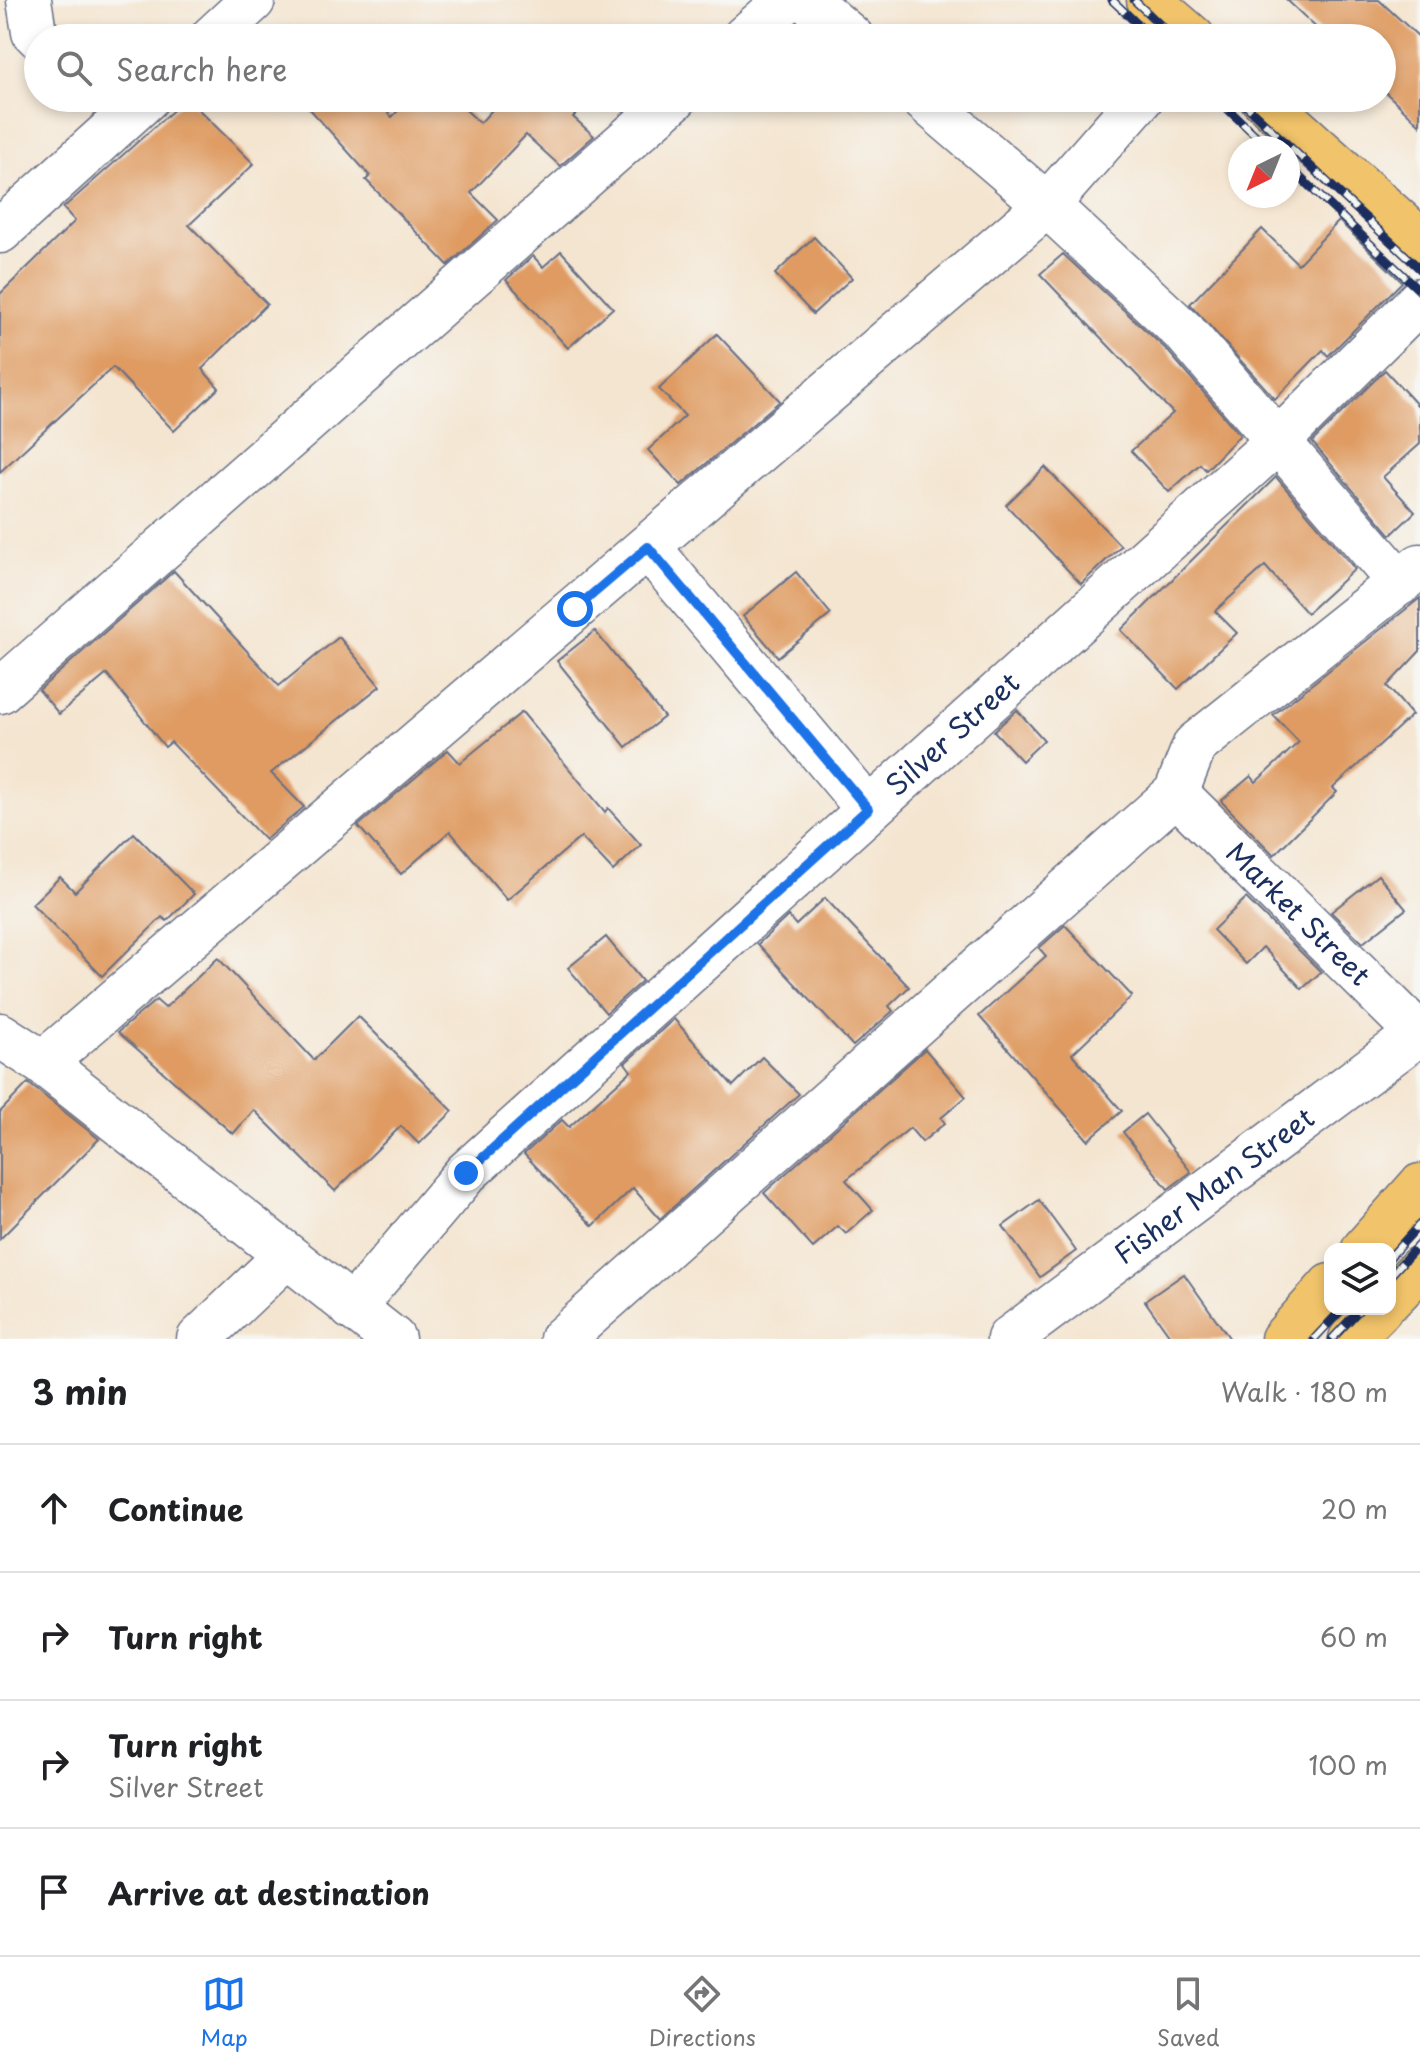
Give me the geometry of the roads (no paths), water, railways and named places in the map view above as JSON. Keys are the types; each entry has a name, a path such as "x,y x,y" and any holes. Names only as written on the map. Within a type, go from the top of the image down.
{"main road":[{"path":"1149,0 1177,24"},
{"path":"1278,112 1420,240"},
{"path":"1369,1243 1420,1186"},
{"path":"1396,1293 1420,1268"},
{"path":"1283,1339 1324,1293"},
{"path":"1351,1339 1374,1315"}],"street":[{"path":"227,24 253,0"},
{"path":"760,24 787,0"},
{"path":"807,0 835,24"},
{"path":"0,231 117,112"},
{"path":"0,691 659,112"},
{"path":"562,1339 1176,793 1195,745 1410,574 1278,441 1185,333 1047,205 938,112"},
{"path":"43,1063 1047,205 1129,112"},
{"name":"Silver Street","path":"352,1308 466,1173 1278,441 1420,300"},
{"path":"648,547 868,809"},
{"name":"Market Street","path":"1176,793 1419,1035"},
{"path":"0,1035 43,1063 285,1257 393,1339"},
{"name":"Fisher Man Street","path":"1009,1339 1419,1035"},
{"path":"199,1339 285,1257"}],"railway":[{"path":"1112,0 1137,24"},
{"path":"1134,0 1159,24"},
{"path":"1231,112 1256,136"},
{"path":"1253,112 1420,269"},
{"path":"1300,177 1420,291"},
{"path":"1396,1250 1420,1224"},
{"path":"1396,1269 1420,1243"},
{"path":"1314,1339 1336,1315"},
{"path":"1332,1339 1354,1315"}]}
